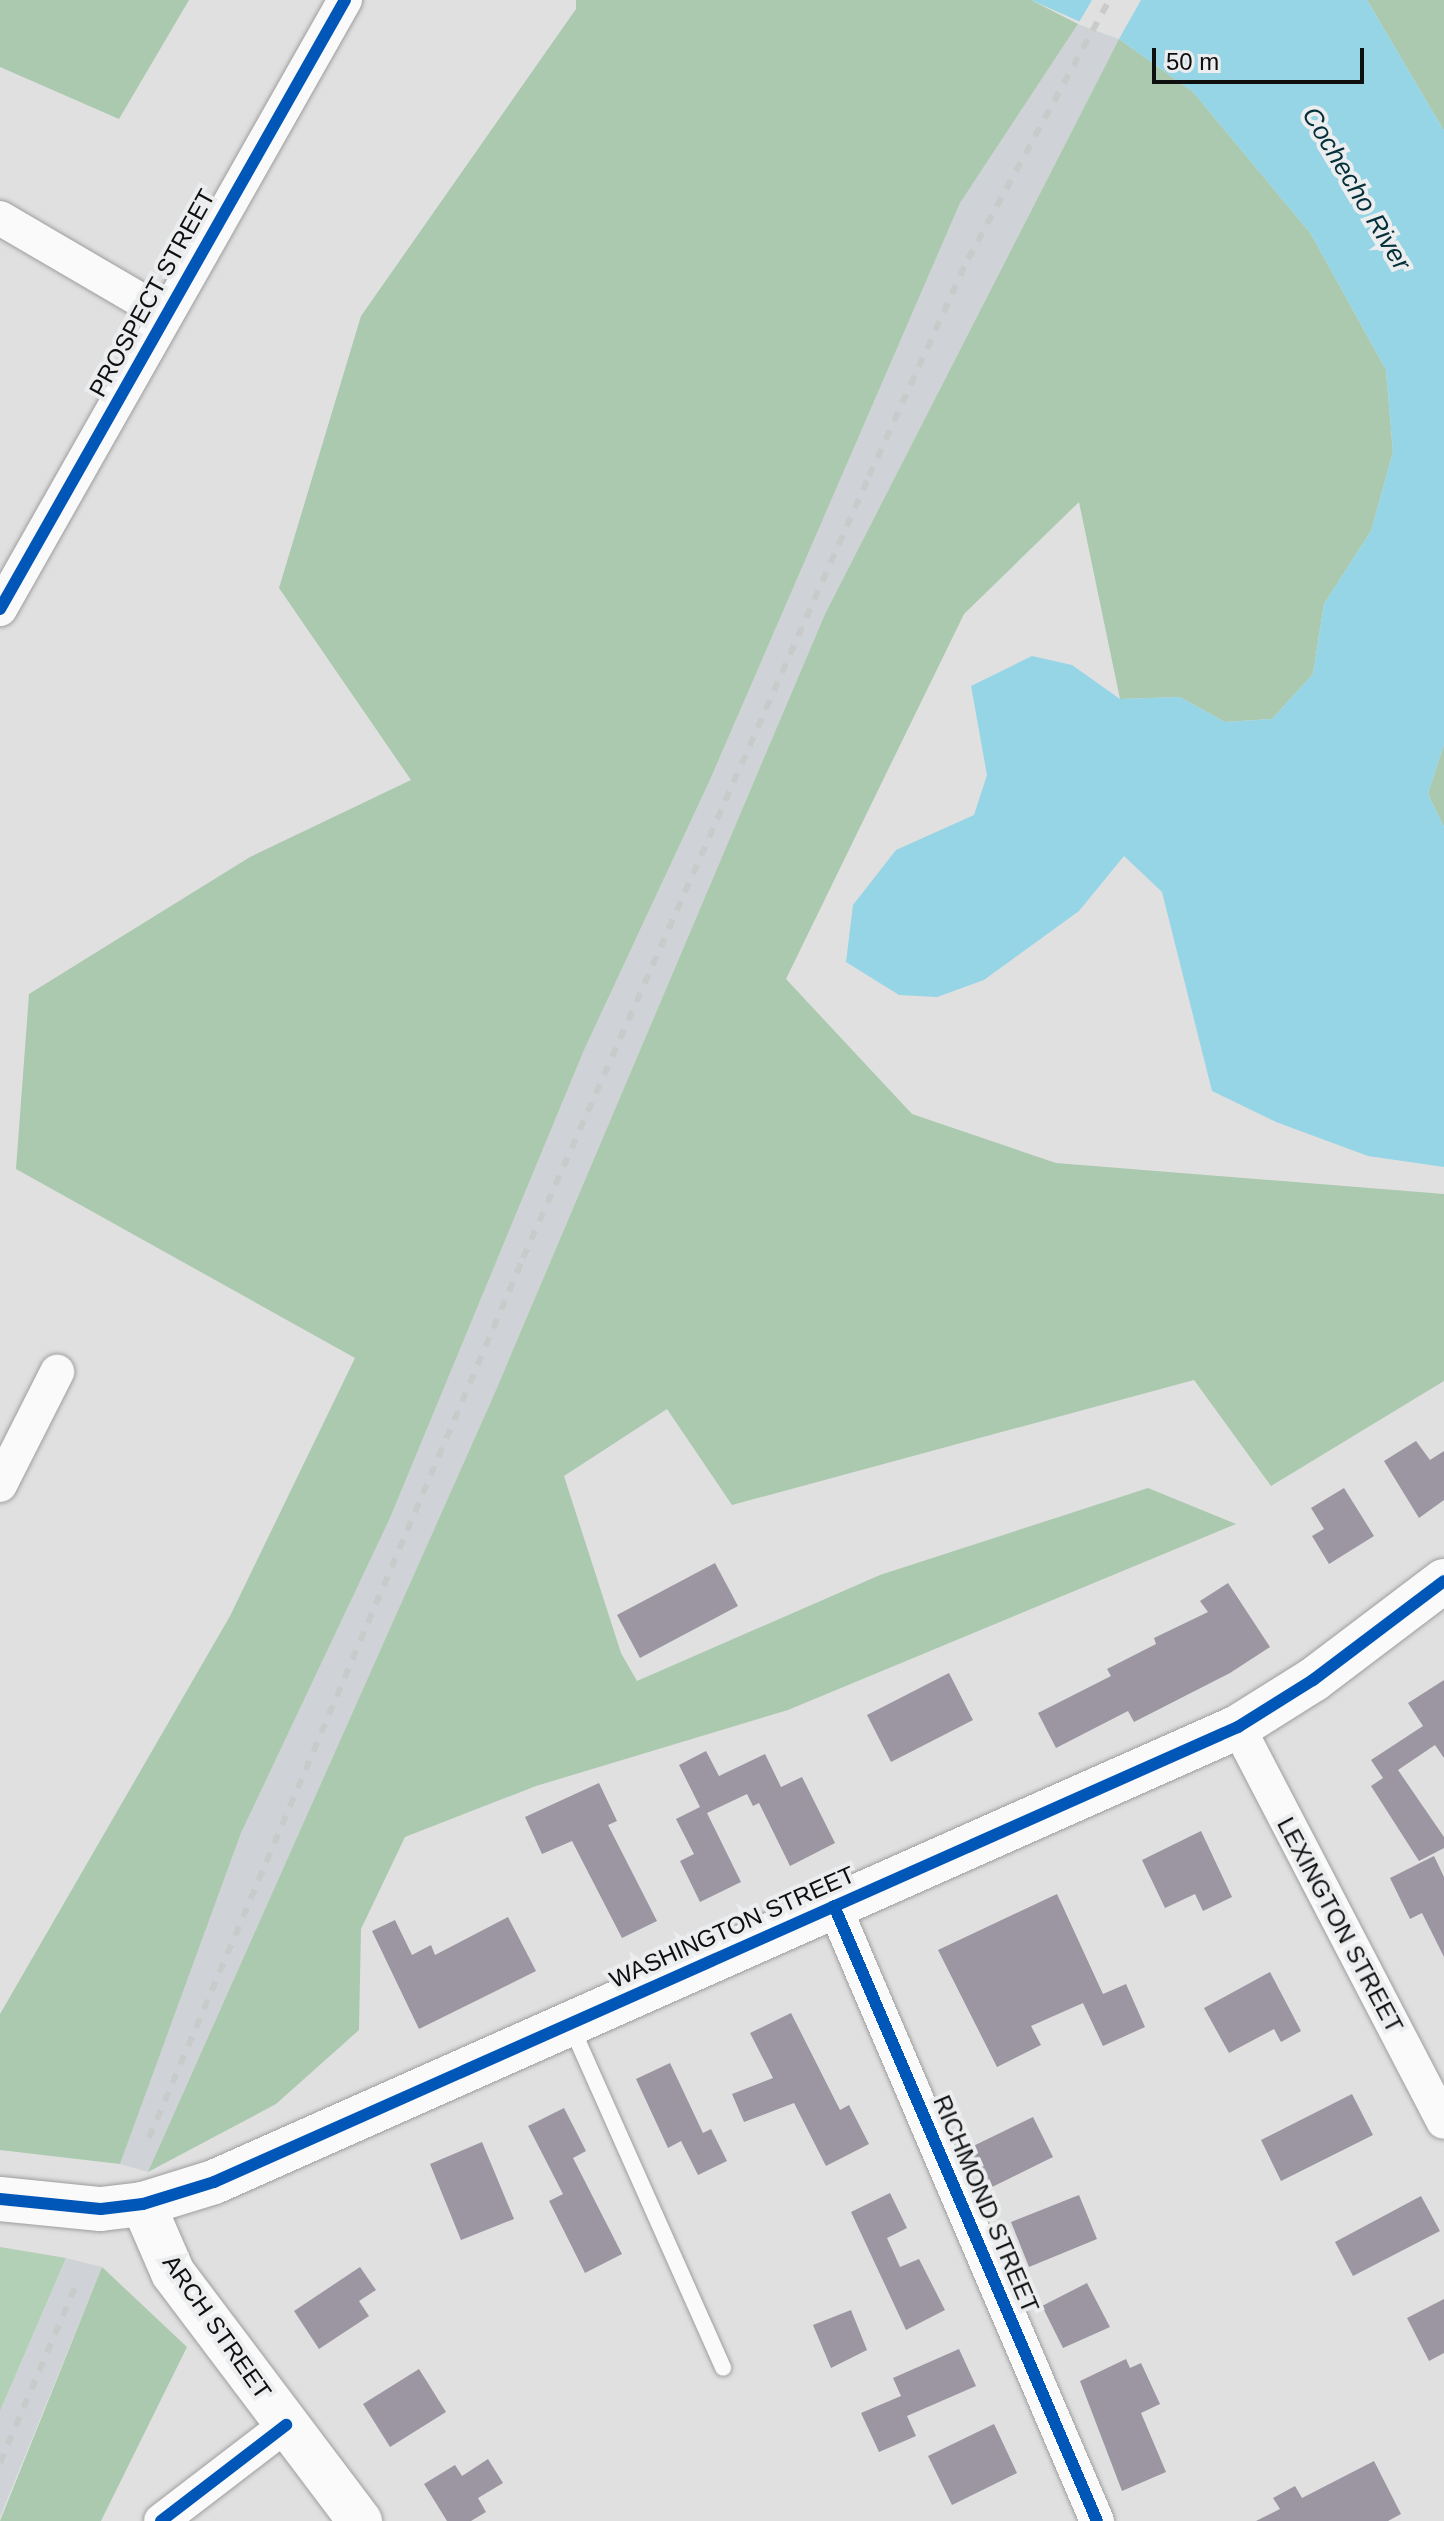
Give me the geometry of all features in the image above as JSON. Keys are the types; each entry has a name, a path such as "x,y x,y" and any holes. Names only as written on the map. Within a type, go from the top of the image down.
{"street":[{"name":"PROSPECT STREET","path":"0,609 345,0"},
{"path":"0,218 166,315"},
{"path":"0,1485 57,1372"},
{"name":"WASHINGTON STREET","path":"0,2199 101,2209 143,2204 214,2182 1238,1727 1313,1680 1444,1581"},
{"name":"LEXINGTON STREET","path":"1238,1727 1444,2122"},
{"name":"RICHMOND STREET","path":"834,1906 1097,2521"},
{"name":"ARCH STREET","path":"143,2204 173,2273 360,2521"},
{"path":"161,2521 286,2425"}],"lane":[{"path":"570,2024 723,2368"}],"shaded area":[{"path":"1078,24 1119,39 825,614 493,1397 148,2172 120,2164 241,1833 390,1518 584,1050 709,782 960,203"},
{"path":"66,2258 102,2267 0,2517 0,2411"}],"green space":[{"path":"0,0 189,0 119,119 0,67"},
{"path":"576,0 1031,0 1078,24 960,203 709,782 584,1050 390,1518 241,1833 120,2164 0,2150 0,2014 230,1616 355,1358 16,1169 29,994 250,857 411,780 279,588 361,316 576,9"},
{"path":"1367,0 1444,0 1444,131"},
{"path":"1119,39 1193,92 1311,234 1386,370 1393,452 1371,531 1324,604 1313,674 1272,719 1225,722 1180,697 1120,699 1079,502 964,614 786,979 912,1114 1056,1163 1444,1194 1444,1381 1271,1486 1194,1380 732,1505 667,1409 564,1476 621,1653 637,1681 880,1575 1148,1488 1236,1524 788,1710 536,1786 405,1837 361,1929 359,2030 276,2104 148,2172 493,1397 825,614"},
{"path":"1444,744 1444,827 1428,794"},
{"path":"0,2247 66,2258 0,2411"},
{"path":"102,2267 187,2347 101,2521 0,2521"}],"water":[{"name":"Cochecho River","path":"1031,0 1367,0 1444,131 1444,744 1428,794 1444,827 1444,1167 1368,1156 1276,1122 1212,1091 1162,892 1124,856 1079,911 984,980 937,997 899,995 846,962 853,905 896,850 974,815 987,775 971,686 1032,656 1072,665 1120,699 1180,697 1225,722 1272,719 1313,674 1324,604 1371,531 1393,452 1386,370 1311,234 1193,92 1119,39"}],"pier":[{"path":"1092,0 1141,0 1119,39 1078,24"}],"building":[{"path":"1416,1441 1430,1460 1444,1451 1444,1500 1419,1518 1384,1461"},
{"path":"1344,1488 1374,1536 1329,1564 1312,1536 1324,1529 1311,1508"},
{"path":"715,1563 738,1606 640,1658 617,1615"},
{"path":"1228,1583 1270,1647 1230,1673 1134,1722 1128,1711 1056,1748 1038,1713 1111,1676 1107,1669 1156,1644 1154,1638 1208,1612 1200,1601"},
{"path":"949,1673 973,1720 891,1762 867,1715"},
{"path":"1444,1680 1444,1758 1435,1745 1398,1770 1444,1837 1444,1848 1419,1861 1371,1786 1383,1778 1371,1760 1423,1726 1408,1703"},
{"path":"706,1751 719,1776 765,1754 781,1787 802,1777 835,1843 790,1866 759,1803 753,1806 747,1794 707,1813 741,1882 700,1902 680,1861 694,1854 676,1819 700,1807 679,1765"},
{"path":"599,1783 617,1821 608,1825 657,1921 622,1938 572,1841 542,1854 525,1817"},
{"path":"1201,1831 1232,1897 1203,1911 1195,1894 1165,1908 1142,1860"},
{"path":"1434,1856 1444,1877 1444,1957 1422,1913 1410,1919 1390,1878"},
{"path":"1057,1894 1103,1994 1126,1984 1145,2027 1103,2046 1083,2003 1031,2026 1041,2045 997,2067 938,1950"},
{"path":"508,1917 536,1971 419,2029 372,1931 395,1920 412,1955 431,1945 435,1955"},
{"path":"1270,1972 1301,2031 1281,2042 1274,2029 1229,2053 1204,2008"},
{"path":"791,2013 840,2110 849,2105 869,2144 826,2166 794,2103 744,2122 732,2094 773,2078 750,2033"},
{"path":"670,2063 703,2133 711,2129 727,2161 698,2175 681,2141 668,2148 636,2079"},
{"path":"1352,2094 1373,2135 1281,2181 1261,2140"},
{"path":"564,2108 586,2151 573,2158 622,2254 585,2273 549,2201 563,2194 528,2126"},
{"path":"1033,2117 1053,2157 984,2191 965,2150"},
{"path":"482,2142 514,2219 461,2240 430,2164"},
{"path":"890,2193 907,2228 887,2238 900,2267 919,2259 945,2310 906,2330 851,2212"},
{"path":"1079,2195 1097,2239 1029,2267 1011,2222"},
{"path":"1421,2196 1440,2231 1353,2276 1335,2242"},
{"path":"360,2267 376,2290 359,2301 369,2316 319,2349 294,2311"},
{"path":"1087,2283 1110,2327 1063,2348 1042,2306"},
{"path":"1444,2299 1444,2353 1429,2361 1407,2318"},
{"path":"851,2310 867,2350 831,2368 813,2325"},
{"path":"959,2349 976,2386 907,2416 916,2436 879,2452 861,2413 901,2396 893,2378"},
{"path":"1126,2359 1130,2368 1141,2363 1160,2404 1141,2413 1166,2472 1122,2491 1080,2381"},
{"path":"419,2369 446,2412 390,2447 363,2404"},
{"path":"994,2424 1017,2473 952,2505 928,2456"},
{"path":"488,2459 503,2483 478,2498 486,2512 471,2521 447,2521 424,2484 455,2465 462,2476"},
{"path":"1374,2461 1401,2514 1388,2521 1256,2521 1280,2509 1273,2498 1295,2486 1302,2498"}],"railway":[{"path":"149,2138 523,1258 869,476 968,259 1109,0"},
{"path":"0,2463 75,2287"}],"cycle path":[{"path":"0,609 345,0"},
{"path":"0,2199 101,2209 143,2204 214,2182 1238,1727 1313,1680 1444,1581"},
{"path":"834,1906 1097,2521"},
{"path":"161,2521 286,2425"}]}
